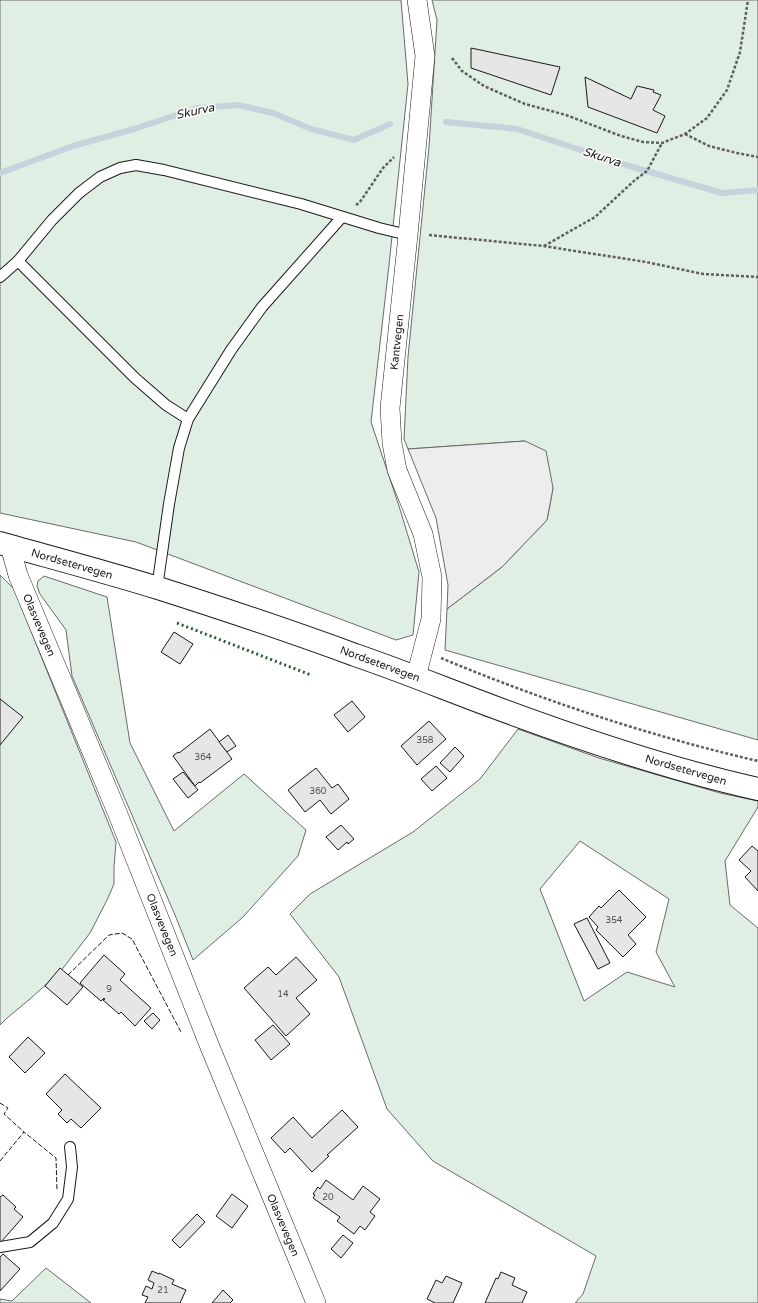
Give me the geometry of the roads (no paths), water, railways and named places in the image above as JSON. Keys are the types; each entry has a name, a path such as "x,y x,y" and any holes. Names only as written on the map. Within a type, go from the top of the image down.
{"main road":[{"name":"Nordsetervegen","path":"5,544 157,588 286,630 416,677 495,708 623,752 670,767 729,783 758,789"}],"street":[{"name":"Kantvegen","path":"416,677 431,619 432,577 423,534 397,470 392,443 390,408 425,56 417,0"},
{"name":"Olasvevegen","path":"5,544 117,812 210,1047 316,1303"}],"lane":[{"path":"0,277 18,261 52,220 79,193 100,177 120,168 136,165 164,170 301,204 379,228 408,235"},
{"path":"157,588 179,448 188,419 231,350 262,307 342,217"},
{"path":"18,261 135,378 166,405 188,419"},
{"path":"0,1247 30,1242 53,1223 68,1199 72,1167 70,1147"}],"waterway":[{"name":"Skurva","path":"0,173 73,146 134,129 198,108 238,105 273,113 311,129 354,140 390,124"},
{"name":"Skurva","path":"446,122 517,129 626,165 722,193 758,190"}]}
